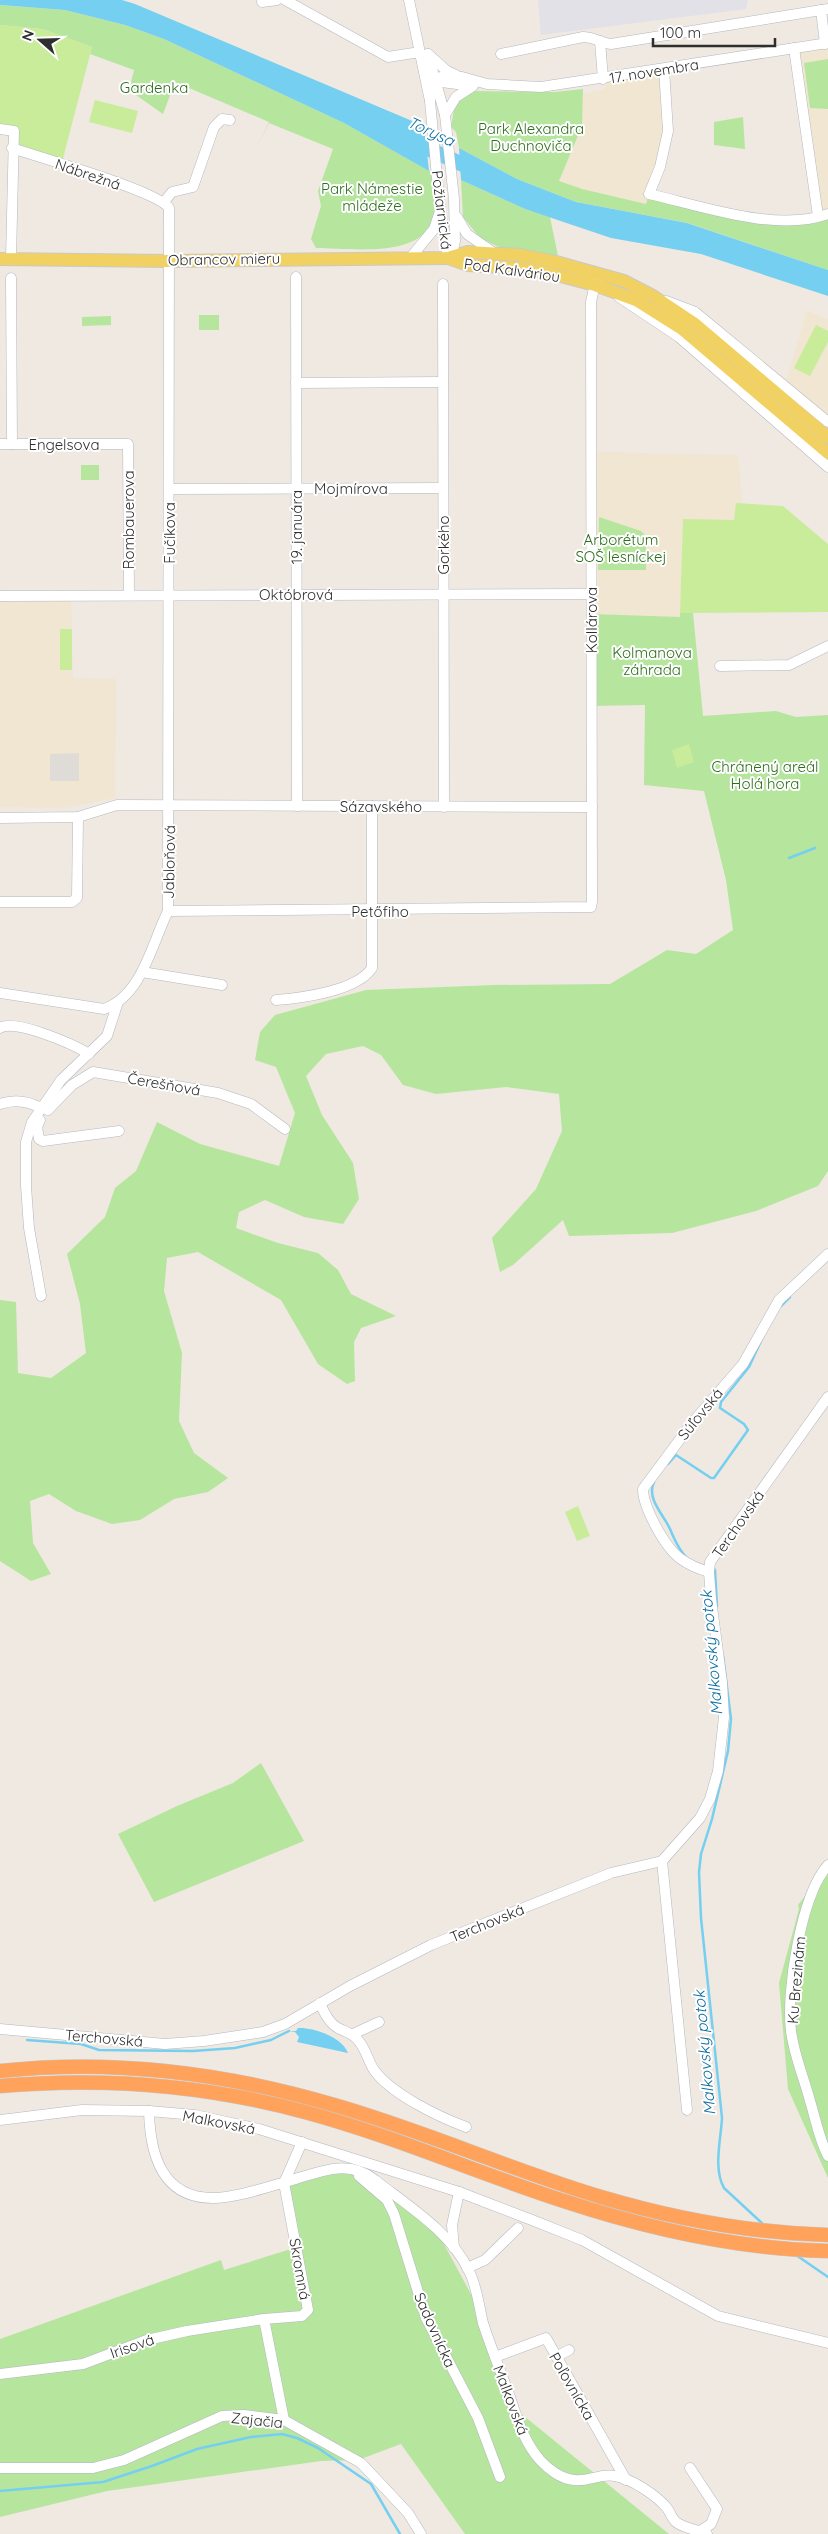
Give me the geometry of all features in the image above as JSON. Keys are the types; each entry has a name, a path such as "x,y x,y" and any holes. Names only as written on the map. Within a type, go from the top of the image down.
{"highway":[{"path":"0,2070 48,2067 134,2068 177,2072 257,2085 335,2105 383,2120 599,2196 654,2212 730,2227 828,2235"},
{"path":"0,2088 18,2084 72,2082 142,2084 191,2089 272,2104 370,2132 524,2188 607,2215 713,2239 775,2248 828,2251"}],"main road":[{"name":"Pod Kalváriou","path":"448,258 468,252 520,255 596,279 608,290 636,300 682,329 828,453"},
{"name":"Obrancov mieru","path":"6,259 168,261 448,258"},
{"name":"Pod Kalváriou","path":"448,258 468,265 520,268 624,281 654,296 695,324 828,437"}],"street":[{"path":"262,2 278,0"},
{"path":"285,0 388,57 420,53 447,71 462,77"},
{"name":"Požiarnická","path":"409,0 430,101 440,203 448,258"},
{"name":"17. novembra","path":"435,81 441,77 449,76 462,77 477,85 541,87 603,79 826,43 824,10 611,44 592,37 583,37 501,54"},
{"path":"600,41 603,79"},
{"path":"664,69 668,130 660,167 649,194 770,221 800,221 823,215 794,48"},
{"name":"Požiarnická","path":"420,53 435,81 446,120 455,213 455,241 453,250 448,258"},
{"path":"424,70 427,76 435,81 477,85"},
{"path":"430,101 435,81"},
{"path":"446,120 456,97 477,85"},
{"path":"168,261 170,212 164,202 172,192 193,187 214,126 222,119 230,120"},
{"path":"0,129 14,131 6,259"},
{"name":"Nábrežná","path":"12,148 142,192 164,202"},
{"path":"411,257 434,230 440,203"},
{"name":"Požiarnická","path":"455,213 466,234 494,254"},
{"name":"Fučíkova","path":"168,261 169,806"},
{"name":"19. januára","path":"296,277 297,806"},
{"path":"11,278 12,444"},
{"name":"Kollárova","path":"590,907 592,902 591,302 596,279"},
{"name":"Gorkého","path":"443,284 444,807"},
{"name":"Pod Kalváriou","path":"608,290 679,337 828,467"},
{"name":"Pod Kalváriou","path":"654,296 695,312 828,422"},
{"path":"296,383 443,382"},
{"name":"Engelsova","path":"0,444 128,444"},
{"name":"Rombauerova","path":"128,444 129,595"},
{"name":"Mojmírova","path":"169,489 443,488"},
{"name":"Októbrová","path":"0,596 591,594"},
{"path":"720,666 789,665 828,646"},
{"name":"Sázavského","path":"0,818 78,817 117,805 592,807"},
{"name":"Jabloňová","path":"108,1012 117,1004 142,972 168,911 169,806"},
{"path":"276,1000 316,996 362,980 372,968 374,911 372,806"},
{"path":"0,902 72,902 77,898 78,817"},
{"name":"Petőfiho","path":"168,911 374,911 590,907"},
{"path":"142,972 222,985"},
{"path":"0,992 108,1012"},
{"name":"Čerešňová","path":"41,1296 29,1228 26,1186 26,1142 32,1122 44,1108 61,1080 107,1036 108,1012"},
{"path":"0,1028 10,1024 24,1027 65,1042 90,1054"},
{"name":"Čerešňová","path":"120,1131 107,1131 51,1142 38,1139 37,1126 44,1108 72,1085 93,1072 218,1093 251,1104 285,1129"},
{"path":"0,1104 22,1101 44,1108"},
{"name":"Súľovská","path":"709,1568 680,1559 672,1551 647,1510 643,1489 703,1408 743,1364 779,1300 828,1254"},
{"name":"Terchovská","path":"0,2029 166,2044 204,2041 263,2032 285,2024 432,1945 611,1873 662,1862 700,1818 710,1800 718,1771 724,1717 709,1568 828,1397"},
{"path":"662,1862 687,2110"},
{"name":"Ku Brezinám","path":"828,1865 808,1904 803,1919 796,1953 791,2030 820,2138 828,2156"},
{"path":"320,2004 327,2018 337,2027 353,2034 364,2050 373,2069 383,2081 432,2113 466,2126"},
{"path":"353,2034 379,2022"},
{"name":"Malkovská","path":"0,2120 82,2110 149,2111 194,2115 260,2129 459,2192 582,2240 718,2316 828,2343"},
{"name":"Malkovská","path":"149,2111 150,2137 157,2163 169,2182 180,2190 200,2198 216,2198 284,2183 304,2174 329,2168 346,2168 371,2176 443,2235 467,2268 495,2357 526,2441 539,2459 554,2472 575,2480 606,2476 615,2476 626,2480 661,2503 676,2523 703,2532 711,2524 717,2509 690,2468"},
{"path":"284,2183 302,2142"},
{"name":"Sadovnícka","path":"346,2168 367,2181 387,2200 394,2214 426,2318 478,2418 500,2477"},
{"name":"Skromná","path":"264,2319 302,2316 308,2310 284,2183"},
{"path":"454,2249 452,2225 459,2192"},
{"path":"467,2268 485,2260 518,2228"},
{"path":"264,2319 284,2420"},
{"name":"Irisová","path":"0,2374 83,2364 147,2340 187,2331 264,2319"},
{"name":"Poľovnícka","path":"495,2357 546,2338 626,2480"},
{"path":"556,2357 569,2350"},
{"name":"Zajačia","path":"0,2468 93,2468 124,2460 222,2416 244,2415 284,2420 360,2463 408,2514 421,2534"}],"shaded area":[{"path":"538,0 748,0 746,9 541,35"},
{"path":"828,44 828,212 819,218 790,50"},
{"path":"664,69 669,119 646,204 579,189 559,181 582,127 583,94 605,89 604,78"},
{"path":"807,311 828,319 828,416 786,382"},
{"path":"592,452 738,455 742,503 736,503 736,521 683,519 680,617 592,614"},
{"path":"0,601 71,601 73,678 116,679 115,798 65,808 0,807"},
{"path":"79,753 79,781 50,781 50,754"}],"green space":[{"name":"Gardenka","path":"0,5 65,10 125,25 164,39 344,123 431,172 434,214 428,229 417,239 403,245 366,249 316,248 311,239 321,206 318,191 333,149 269,123 256,149 269,122 175,82 163,114 129,90 134,70 90,54 92,47 42,29 0,25"},
{"path":"0,25 42,29 92,47 62,162 9,142 8,137 0,128"},
{"path":"828,59 828,109 810,108 804,63"},
{"name":"Park Alexandra Duchnoviča","path":"583,89 582,126 559,181 582,189 646,204 649,194 698,207 792,218 828,212 828,270 688,223 576,202 517,179 459,148 456,132 451,127 454,109 460,99 473,91 555,92"},
{"path":"95,100 138,111 132,133 89,122"},
{"path":"743,117 745,149 714,145 714,122"},
{"name":"Park Námestie mládeže","path":"461,180 525,209 550,217 558,256 501,248 480,238 463,217"},
{"path":"199,315 219,315 219,330 199,330"},
{"path":"111,316 111,325 82,326 82,317"},
{"path":"816,325 828,331 828,342 810,376 794,368"},
{"path":"81,465 99,465 99,480 81,480"},
{"path":"736,503 783,506 828,544 828,612 680,613 683,519 734,520"},
{"name":"Arborétum SOŠ lesníckej","path":"599,517 641,531 646,536 646,570 598,570"},
{"path":"680,613 693,613 703,716 776,711 796,717 828,715 828,1171 818,1186 756,1211 672,1233 569,1236 563,1220 513,1265 500,1272 492,1238 536,1189 562,1131 559,1094 506,1087 436,1094 403,1085 381,1055 363,1046 326,1054 306,1076 322,1115 353,1163 359,1199 343,1224 304,1217 265,1200 239,1212 236,1228 278,1243 318,1253 338,1270 351,1294 396,1316 361,1328 354,1342 355,1381 347,1384 318,1364 281,1300 198,1252 167,1258 164,1291 182,1353 179,1421 194,1453 228,1478 208,1492 174,1499 140,1520 112,1524 76,1511 49,1494 30,1501 33,1543 51,1574 31,1581 0,1561 0,1300 16,1302 18,1373 51,1378 86,1353 80,1304 67,1254 105,1217 115,1188 136,1171 157,1122 200,1144 279,1166 295,1113 276,1067 255,1060 260,1032 275,1015 366,990 495,985 610,984 667,950 696,954 733,930 726,880 704,791 644,785 645,705 592,706 592,614 680,617"},
{"path":"60,629 72,629 72,670 60,670"},
{"path":"689,744 694,762 677,768 672,750"},
{"path":"578,1506 590,1536 577,1541 565,1512"},
{"path":"261,1763 304,1841 154,1902 118,1834 177,1806 233,1783"},
{"path":"828,1866 828,2178 788,2089 779,1983 799,1909 798,1905"},
{"path":"316,2171 364,2174 439,2235 472,2296 508,2403 669,2534 465,2534 401,2444 358,2460 321,2461 107,2491 0,2517 0,2339 221,2260 224,2270 294,2248 284,2196 279,2187"}],"water":[{"path":"0,0 122,0 135,4 424,126 429,171 344,123 164,39 125,25 65,10 0,5"},
{"path":"459,148 517,179 576,202 687,223 828,270 828,296 701,254 611,238 525,209 461,180"},
{"path":"298,2028 311,2029 326,2034 340,2042 348,2053 297,2042 299,2037 295,2032 289,2031 296,2031"}],"waterway":[{"name":"Torysa","path":"409,140 479,172"},
{"path":"789,858 815,848"},
{"name":"Malkovský potok","path":"781,1306 790,1297"},
{"name":"Malkovský potok","path":"668,1464 676,1455 711,1478 714,1478 748,1430 744,1424 720,1408 721,1402 749,1367 761,1341"},
{"name":"Malkovský potok","path":"654,1482 652,1488 654,1501 678,1547 686,1557"},
{"name":"Malkovský potok","path":"713,1568 715,1570 717,1606"},
{"name":"Malkovský potok","path":"723,1656 731,1719 728,1751 712,1819 701,1854 699,1872 701,1918 722,2118 718,2163 724,2188 765,2226"},
{"path":"27,2040 81,2044 99,2050 193,2051 235,2048 271,2040 289,2031"},
{"name":"Malkovský potok","path":"796,2255 828,2277"},
{"path":"0,2491 103,2482 197,2449 251,2437 282,2434 297,2438 318,2448 371,2484 400,2534"}],"park label":[{"name":"Kolmanova záhrada","path":"652,660"},
{"name":"Chránený areál Holá hora","path":"765,774"}]}
